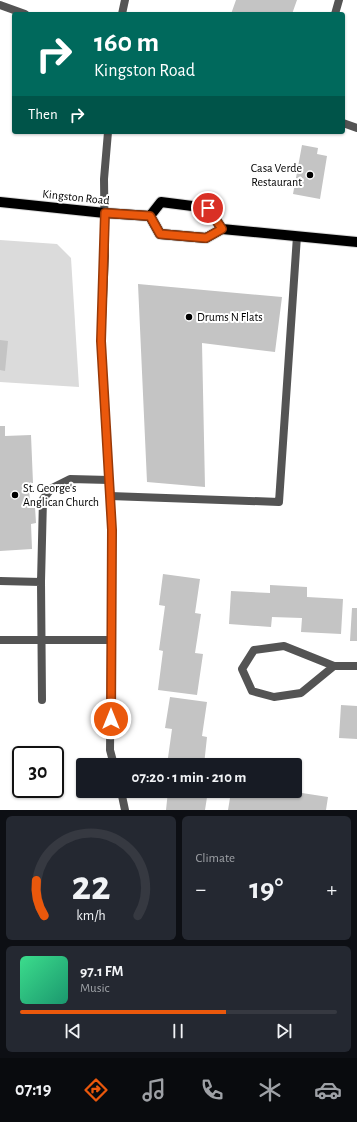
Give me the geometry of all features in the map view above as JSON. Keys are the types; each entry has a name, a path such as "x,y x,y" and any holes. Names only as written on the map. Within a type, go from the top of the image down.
{"main road":[{"name":"Kingston Road","path":"0,202 150,216"},
{"path":"222,229 208,208 161,202 150,216 160,234 206,238 222,229 357,242"}],"street":[{"path":"122,12 124,0"},
{"path":"336,12 339,0"},
{"path":"0,5 19,12"},
{"path":"345,124 357,128"},
{"path":"108,134 104,179 105,213 101,341 112,530 110,750 112,758"},
{"path":"110,496 279,502 297,236"},
{"path":"42,700 41,640 43,499 52,488 70,479 109,480"},
{"path":"0,581 42,582"},
{"path":"0,640 111,640"},
{"path":"334,666 301,693 274,697 252,691 242,668 254,650 284,646 334,666 357,666"},
{"path":"122,798 125,810"}],"shaded area":[{"path":"0,240 57,244 71,258 79,387 0,382"}],"building":[{"path":"236,0 297,0 293,12 232,12"},
{"name":"Casa Verde Restaurant","path":"302,145 318,148 317,154 327,156 320,199 293,194"},
{"path":"138,284 282,297 275,352 202,343 205,487 147,482"},
{"path":"0,340 8,341 5,371 0,370"},
{"name":"St. George's Anglican Church","path":"0,426 5,426 5,436 31,435 33,483 29,483 30,507 35,507 36,523 31,524 32,549 0,551"},
{"path":"163,574 200,579 195,613 201,614 195,653 203,654 197,695 158,690 163,651 159,650 165,606 159,605"},
{"path":"270,585 307,587 307,597 343,599 341,634 301,632 302,618 272,617 271,627 229,624 231,591 270,593"},
{"path":"352,608 357,608 357,641 350,641"},
{"path":"170,697 207,702 202,736 207,737 205,758 168,758 172,729 165,728"},
{"path":"341,705 357,706 357,739 339,738"},
{"path":"302,793 328,797 326,810 228,810 230,798 302,798"},
{"path":"167,798 207,798 205,810 166,810"}],"place":[{"name":"Casa Verde Restaurant","path":"310,175"},
{"name":"Drums N Flats","path":"189,317"},
{"name":"St. George's Anglican Church","path":"15,495"}],"route":[{"path":"111,719 112,530 101,341 105,213 150,216 160,234 206,238 222,229 208,208"}]}
